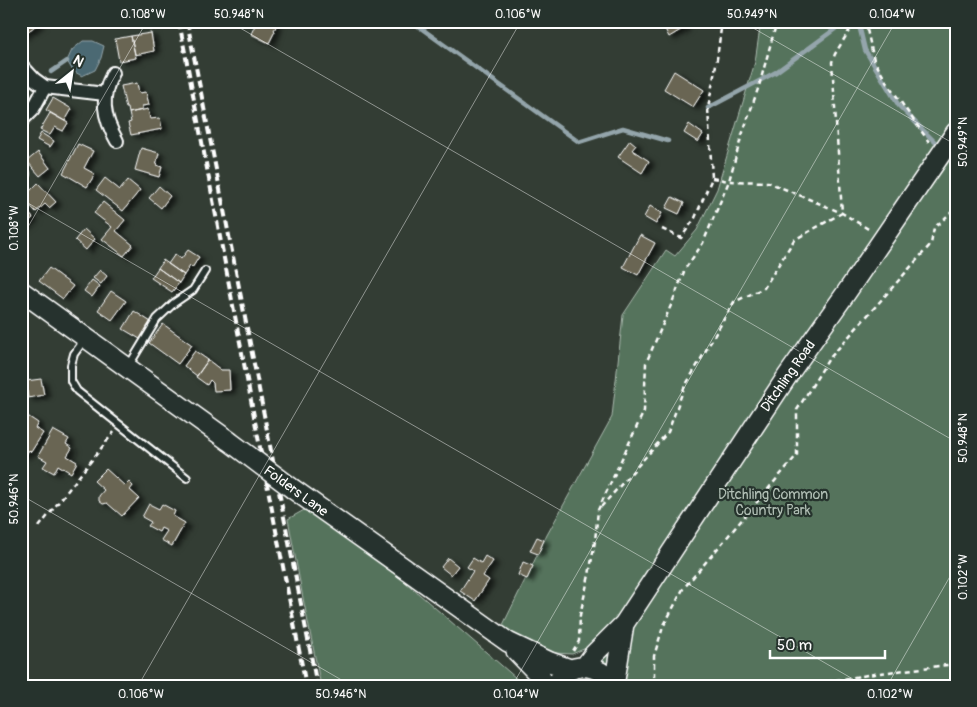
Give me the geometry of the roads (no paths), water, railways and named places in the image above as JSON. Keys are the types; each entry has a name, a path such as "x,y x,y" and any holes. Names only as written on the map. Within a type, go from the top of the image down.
{"main road":[{"name":"Ditchling Road","path":"556,686 563,675 594,654 624,624 788,374 846,293 946,146"},
{"name":"Folders Lane","path":"21,291 293,489 508,642 550,662 573,667 593,667 607,676 613,686"},
{"name":"Ditchling Road","path":"613,686 624,624"},
{"name":"Folders Lane","path":"508,642 541,676 546,686"}],"street":[{"path":"21,65 45,87 105,94"},
{"path":"113,73 105,94 106,115 116,141"},
{"path":"21,121 32,109 45,87"}],"lane":[{"path":"128,368 157,319 174,303 193,290 205,271"},
{"path":"86,338 74,354 70,364 71,381 77,391 187,478"}],"water":[{"path":"83,41 93,41 104,46 95,70 82,76 73,71 67,61 72,50"}],"waterway":[{"path":"411,21 579,142 623,128 668,141"},
{"path":"708,108 776,72 846,21"},
{"path":"858,21 865,50 899,106 941,148"},
{"path":"51,72 67,61"},
{"path":"946,154 956,163"}],"railway":[{"path":"179,21 306,686"},
{"path":"187,21 317,686"}],"park label":[{"name":"Ditchling Common Country Park","path":"773,502"}]}
